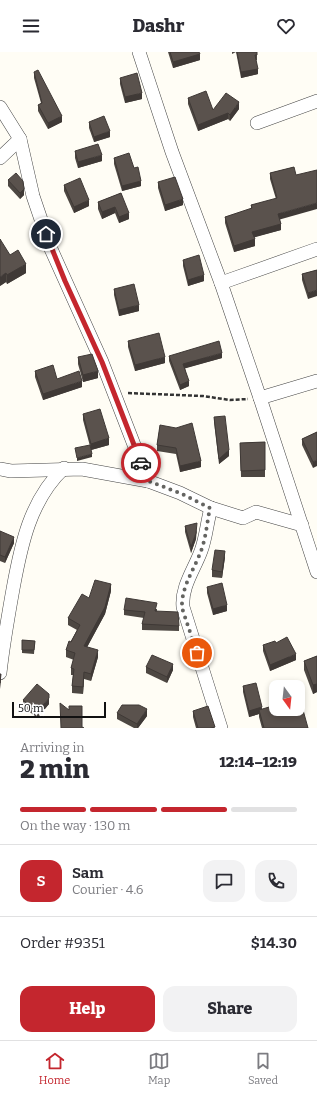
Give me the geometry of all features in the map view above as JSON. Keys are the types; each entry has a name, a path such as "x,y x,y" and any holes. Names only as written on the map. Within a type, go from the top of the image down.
{"street":[{"path":"139,52 172,152 221,283 317,572"},
{"path":"257,123 317,101"},
{"path":"0,107 20,139 33,196 49,244 94,342 148,481"},
{"path":"0,158 20,139"},
{"path":"221,283 317,249"},
{"path":"260,398 317,381"},
{"path":"0,468 11,471 64,468 82,469 148,481 180,493 210,508 243,518 256,512 302,525"},
{"path":"0,674 3,638 24,533 39,500 64,468"},
{"path":"210,508 201,550 186,585 182,600 182,608 221,728"}],"path":[{"path":"113,391 166,396 203,396 230,400 260,398"}],"building":[{"path":"170,52 199,52 200,54 173,62"},
{"path":"237,52 257,52 257,55 255,55 258,69 241,72"},
{"path":"38,70 62,116 48,123 38,105 42,103 34,72"},
{"path":"137,73 142,93 125,97 120,78"},
{"path":"206,91 213,110 226,93 239,102 230,115 228,113 198,125 188,98"},
{"path":"104,116 110,131 94,137 89,122"},
{"path":"98,144 102,155 78,162 75,151"},
{"path":"129,153 134,168 138,167 141,181 122,186 114,158"},
{"path":"294,167 296,175 317,170 317,203 278,214 281,224 252,232 255,239 234,246 225,217 252,208 251,205 277,198 270,173"},
{"path":"16,173 23,181 24,189 20,193 8,180"},
{"path":"175,177 183,199 165,205 158,182"},
{"path":"80,178 89,200 74,207 64,185"},
{"path":"121,193 129,213 119,217 115,207 102,212 98,202"},
{"path":"0,239 10,255 18,250 26,264 7,275 6,273 0,277"},
{"path":"199,255 204,275 188,280 183,260"},
{"path":"317,270 317,290 308,293 302,274"},
{"path":"134,284 139,305 119,310 114,289"},
{"path":"159,333 165,357 135,365 128,341"},
{"path":"219,341 222,353 183,364 189,381 180,385 169,356"},
{"path":"92,354 98,371 83,375 78,357"},
{"path":"53,365 57,379 79,371 82,381 43,394 35,371"},
{"path":"100,409 109,438 91,444 83,414"},
{"path":"225,416 229,450 219,459 214,417"},
{"path":"192,423 201,461 180,466 176,448 157,445 160,425 176,428"},
{"path":"317,432 317,460 313,462 302,439"},
{"path":"265,442 265,470 241,471 240,443"},
{"path":"90,445 92,454 77,458 75,448"},
{"path":"197,523 196,533 191,547 185,526"},
{"path":"0,531 14,537 5,557 0,555"},
{"path":"215,550 225,551 222,572 212,570"},
{"path":"95,580 111,584 105,607 84,646 98,650 91,674 84,672 83,687 72,686 74,669 71,668 75,653 66,650 69,641 71,642 80,625 68,618 82,594 89,598"},
{"path":"222,583 227,605 213,609 207,587"},
{"path":"126,598 157,603 155,611 178,612 179,626 142,624 145,612 124,610"},
{"path":"287,637 296,654 270,665 263,645 275,641 276,643"},
{"path":"22,640 35,641 34,650 22,650"},
{"path":"152,655 173,664 167,677 146,667"},
{"path":"317,656 317,684 313,685 304,661"},
{"path":"256,683 262,707 249,711 243,686"},
{"path":"37,684 49,694 49,698 39,710 35,710 23,700"},
{"path":"60,703 69,710 69,706 82,706 82,727 84,728 61,728"},
{"path":"122,705 139,705 147,709 137,724 117,713"},
{"path":"208,706 215,727 198,728 193,711"},
{"path":"269,707 269,716 305,716 308,728 264,728 259,710"}],"way so far":[{"path":"141,463 148,481 180,493 210,508 201,550 186,585 182,600 182,608 197,653"}],"route":[{"path":"46,234 65,281 94,342 141,463"}]}
